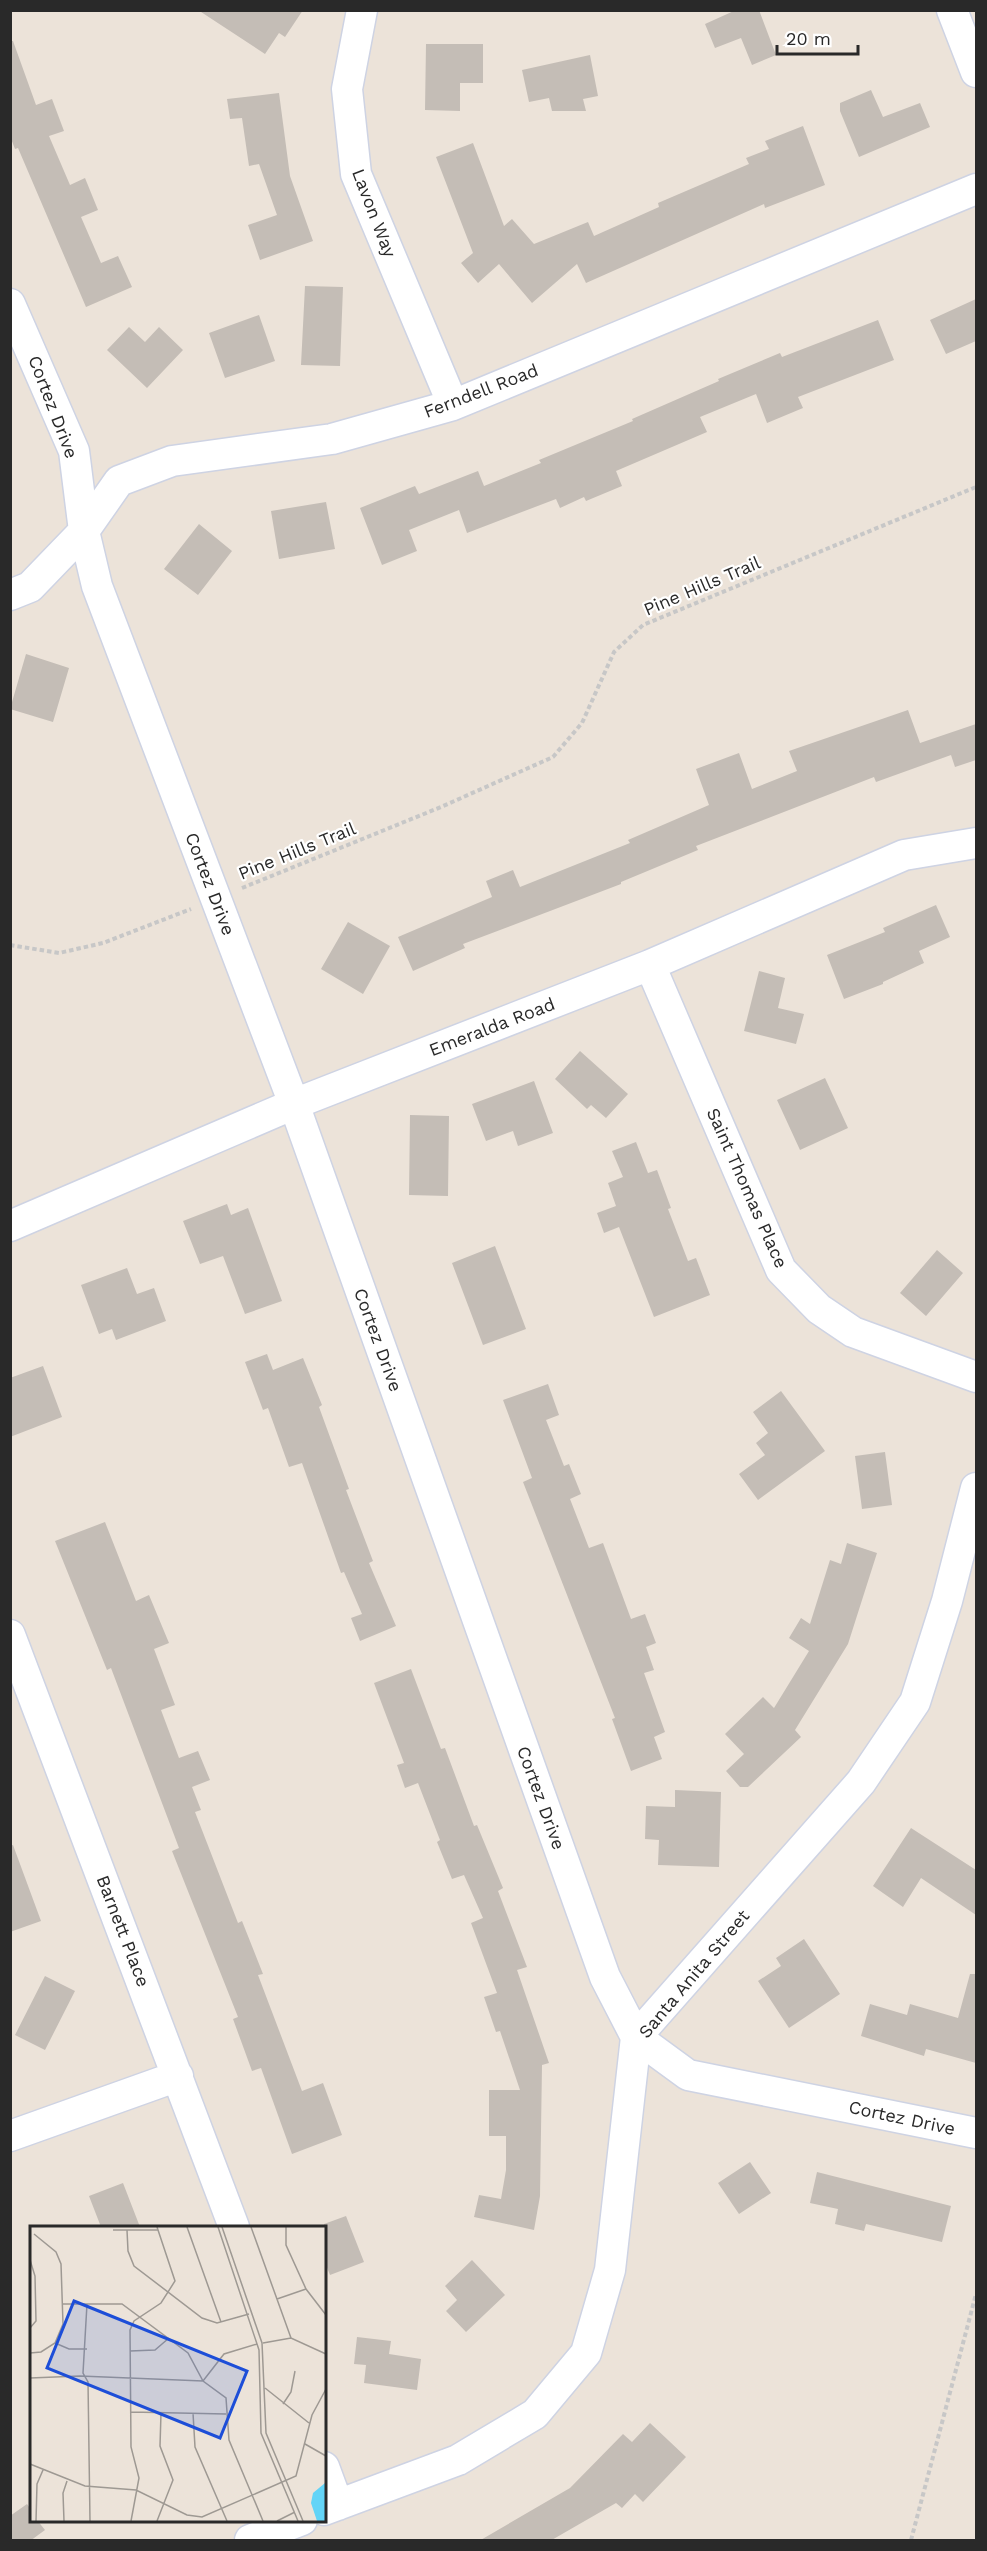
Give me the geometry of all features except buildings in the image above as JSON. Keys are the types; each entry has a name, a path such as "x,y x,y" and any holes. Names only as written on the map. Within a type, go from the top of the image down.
{"street":[{"name":"Lavon Way","path":"362,10 347,89 356,174 453,405"},
{"path":"951,10 976,72"},
{"name":"Ferndell Road","path":"10,595 30,587 84,531 119,481 172,461 332,439 453,405 976,189"},
{"name":"Cortez Drive","path":"10,304 74,451 84,531 97,586 294,1104 605,1977 636,2037 688,2075 976,2133"},
{"name":"Emeralda Road","path":"10,1226 294,1104 650,965 904,855 976,843"},
{"name":"Saint Thomas Place","path":"650,965 781,1270 819,1309 853,1332 976,1377"},
{"name":"Santa Anita Street","path":"331,2508 459,2460 535,2414 586,2354 610,2270 636,2037 861,1782 915,1702 947,1601 976,1488"},
{"name":"Barnett Place","path":"10,1635 16,1668 178,2076 234,2226"},
{"path":"10,2136 178,2076"},
{"path":"326,2479 331,2508"},
{"path":"250,2541 300,2521"}],"path":[{"name":"Pine Hills Trail","path":"233,891 441,807 553,757 582,723 614,652 643,625 976,487"},
{"path":"10,945 59,952 103,944 201,905"},
{"path":"911,2541 976,2294"}]}
